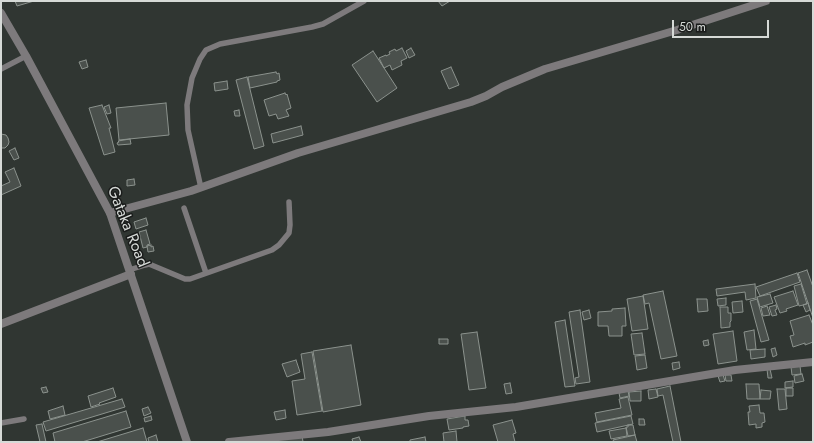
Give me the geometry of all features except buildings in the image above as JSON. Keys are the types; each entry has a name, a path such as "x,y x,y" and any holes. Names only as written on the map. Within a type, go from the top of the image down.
{"street":[{"path":"110,213 201,188 298,153 471,102 502,87 546,69 677,30 766,1"},
{"name":"Gataka Road","path":"1,13 26,56 110,213 188,442"},
{"path":"1,324 130,272"},
{"path":"230,442 328,432 429,416 516,407 735,370 813,362"}],"lane":[{"path":"201,188 188,130 187,105 192,78 200,59 206,50 220,44 322,24 364,1"},
{"path":"1,69 26,56"},
{"path":"130,272 149,264 184,279 190,279 272,250 289,233 290,202"},
{"path":"184,208 206,273"},
{"path":"1,423 24,419"}]}
